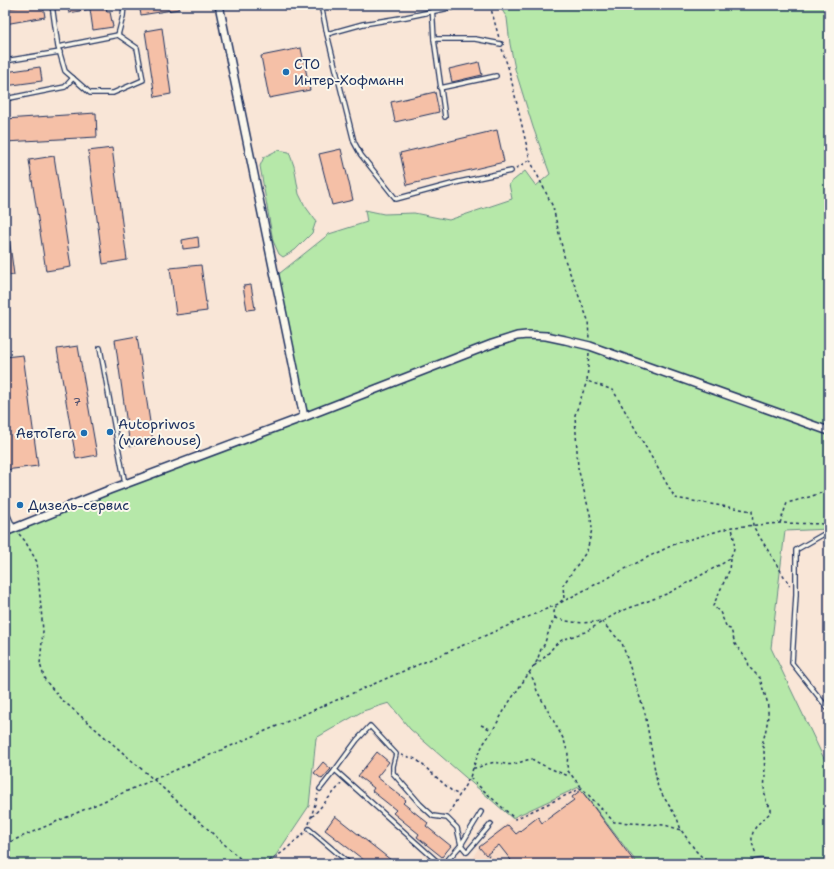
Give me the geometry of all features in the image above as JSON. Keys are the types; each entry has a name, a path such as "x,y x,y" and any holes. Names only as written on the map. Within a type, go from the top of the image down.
{"street":[{"path":"219,5 304,418"},
{"path":"5,532 125,484 304,418 516,336 546,336 590,346 829,431"}],"lane":[{"path":"52,5 58,47 65,72 90,93 113,93 143,80 137,48 118,35 58,47"},
{"path":"118,35 124,5"},
{"path":"321,5 354,142 361,155 396,199 459,182 511,171"},
{"path":"432,5 434,40 445,116"},
{"path":"327,34 363,24 406,17 459,5"},
{"path":"434,40 475,39 501,44"},
{"path":"5,61 60,52"},
{"path":"440,88 496,76"},
{"path":"10,98 65,87 73,78"},
{"path":"100,348 125,484"},
{"path":"5,509 14,529"},
{"path":"824,534 796,550 796,595 792,663 829,710"},
{"path":"320,789 357,740 370,726 396,754 393,766 394,774 420,804 433,816 447,818 457,828 461,845 467,852 491,824"},
{"path":"335,770 440,864"},
{"path":"444,864 461,845 481,812"},
{"path":"309,829 350,864"},
{"path":"749,864 763,861 772,864"}],"path":[{"path":"490,5 509,70 530,160 553,207 565,260 588,320 590,346 587,381 575,415 578,468 591,518 592,529 587,551 566,579 563,588 564,599 554,609 554,618 544,645 533,668"},
{"path":"511,171 530,160"},
{"path":"587,381 613,390 674,498 752,511 753,526 796,595"},
{"path":"780,523 787,503 829,490"},
{"path":"5,844 558,604 677,543 732,528 780,523 829,524"},
{"path":"732,528 735,550 730,559 729,571 713,606 720,612 727,628 731,629 735,644 748,661 749,668 761,679 761,686 767,700 768,715 762,745 765,749 764,791 766,802 771,808 771,812 759,822 753,832 752,840 756,857"},
{"path":"14,529 25,541 37,562 43,631 40,664 45,680 60,698 153,779 246,864"},
{"path":"447,818 470,777 478,754 505,708 529,672 555,645 566,638 585,632 601,621 619,612 669,593 730,559"},
{"path":"554,618 581,624 601,621"},
{"path":"601,621 622,642 645,713 658,788 677,818 681,830 696,851 709,864"},
{"path":"529,672 531,672 537,691 562,735 568,754 567,765 570,774 614,822 664,825 681,830"},
{"path":"481,725 493,730"},
{"path":"396,754 416,759 454,792 460,794"},
{"path":"473,768 479,768 494,762 515,764 524,760 532,759 547,768 566,775 570,774"},
{"path":"470,777 515,819 582,788"},
{"path":"310,819 345,779"},
{"path":"264,864 283,852 309,829 310,819 320,789"},
{"path":"479,864 489,855"}],"shaded area":[{"path":"579,787 638,864 479,864 473,857 479,847 512,818"}],"green space":[{"path":"499,5 829,5 829,529 785,531 771,648 829,769 829,864 638,864 579,787 512,818 410,729 389,703 363,711 316,738 309,806 270,864 5,864 5,532 303,417 275,277 329,234 367,222 365,210 384,214 414,213 449,220 512,199 509,184 525,171 536,186 550,174 533,127 515,69 507,18"},
{"path":"278,150 289,152 294,166 299,194 305,206 316,221 312,233 295,250 283,257 279,254 273,241 260,166 264,157"}],"building":[{"path":"27,5 43,5 45,17 5,24 5,9"},
{"path":"67,5 106,5 107,12 110,12 113,27 93,30 90,9 69,13"},
{"path":"139,5 179,5 179,9 141,15"},
{"path":"162,28 171,94 155,97 145,31"},
{"path":"301,48 310,90 269,98 261,56"},
{"path":"479,62 482,75 452,82 449,69"},
{"path":"40,67 42,81 5,86 5,72"},
{"path":"435,92 439,112 395,122 391,102"},
{"path":"96,113 97,137 5,142 5,119"},
{"path":"497,130 504,162 407,185 400,153"},
{"path":"112,148 127,260 103,264 88,151"},
{"path":"341,149 353,200 332,205 319,154"},
{"path":"54,156 71,267 46,271 29,160"},
{"path":"5,237 9,237 14,275 5,276"},
{"path":"198,237 199,247 183,249 182,240"},
{"path":"201,265 207,311 176,315 170,268"},
{"path":"251,285 255,309 247,310 243,286"},
{"path":"137,336 153,442 130,446 115,340"},
{"path":"78,346 97,455 76,459 57,349"},
{"path":"23,355 38,466 5,470 5,357"},
{"path":"377,752 389,762 377,777 406,800 403,803 428,823 426,826 451,846 442,857 417,837 419,834 393,813 396,810 372,791 374,788 358,776"},
{"path":"323,762 331,769 322,779 314,773"},
{"path":"581,790 636,864 514,864 499,845 486,855 479,847 508,825 516,834 538,817 542,823 574,800 572,797"},
{"path":"335,816 396,864 369,864 325,830"}],"place":[{"name":"СТО Интер-Хофманн","path":"286,72"},
{"name":"Autopriwos (warehouse)","path":"110,432"},
{"name":"АвтоТега","path":"84,433"},
{"name":"Дизель-сервис","path":"20,505"}]}
